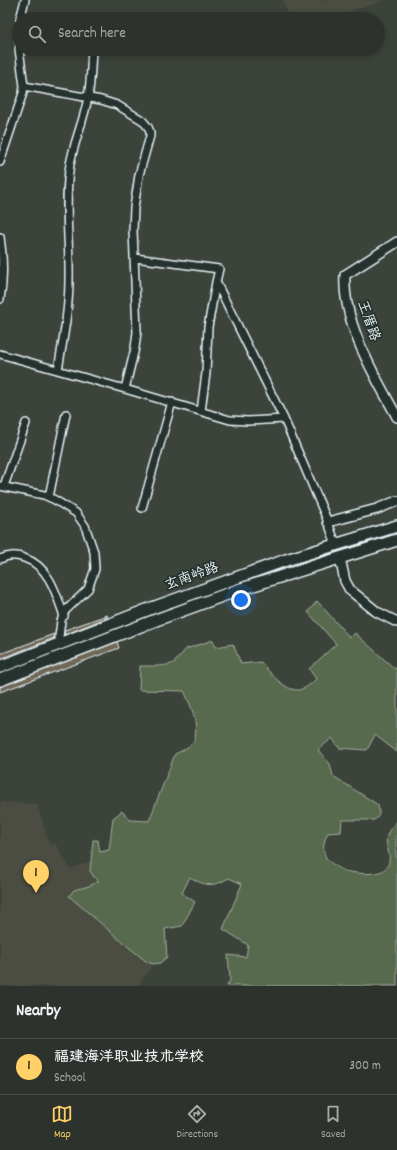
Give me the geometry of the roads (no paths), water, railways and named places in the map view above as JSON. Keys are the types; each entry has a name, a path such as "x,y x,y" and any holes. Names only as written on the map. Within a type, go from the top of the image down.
{"main road":[{"name":"玄南岭路","path":"0,667 152,608 279,563 397,526"},
{"name":"玄南岭路","path":"0,680 214,599 397,540"}],"street":[{"path":"22,12 25,0"},
{"path":"0,162 23,93 24,86 20,56"},
{"path":"58,370 69,294 69,171 71,158 88,98 91,56"},
{"path":"24,86 110,102 124,108 142,120 150,132 135,197 133,230 137,324 134,353 125,388"},
{"path":"0,237 3,260 0,299"},
{"name":"王厝路","path":"397,242 345,275 346,301 356,334 381,388 397,417"},
{"path":"135,258 218,269 208,328 206,368 201,411"},
{"path":"216,282 284,419 328,522 336,545"},
{"path":"0,354 239,421 284,419"},
{"path":"142,508 172,402"},
{"path":"49,497 66,414"},
{"path":"26,423 2,486 44,495 76,513 85,526 94,552 95,569 88,589 65,611 61,621 59,636"},
{"path":"328,522 377,509 397,501"},
{"path":"0,559 16,555 32,561 44,571 56,591 64,616"},
{"path":"340,558 345,581 350,590 377,612 397,622"}],"place":[{"name":"福建海洋职业技术学校","path":"36,893"}]}
